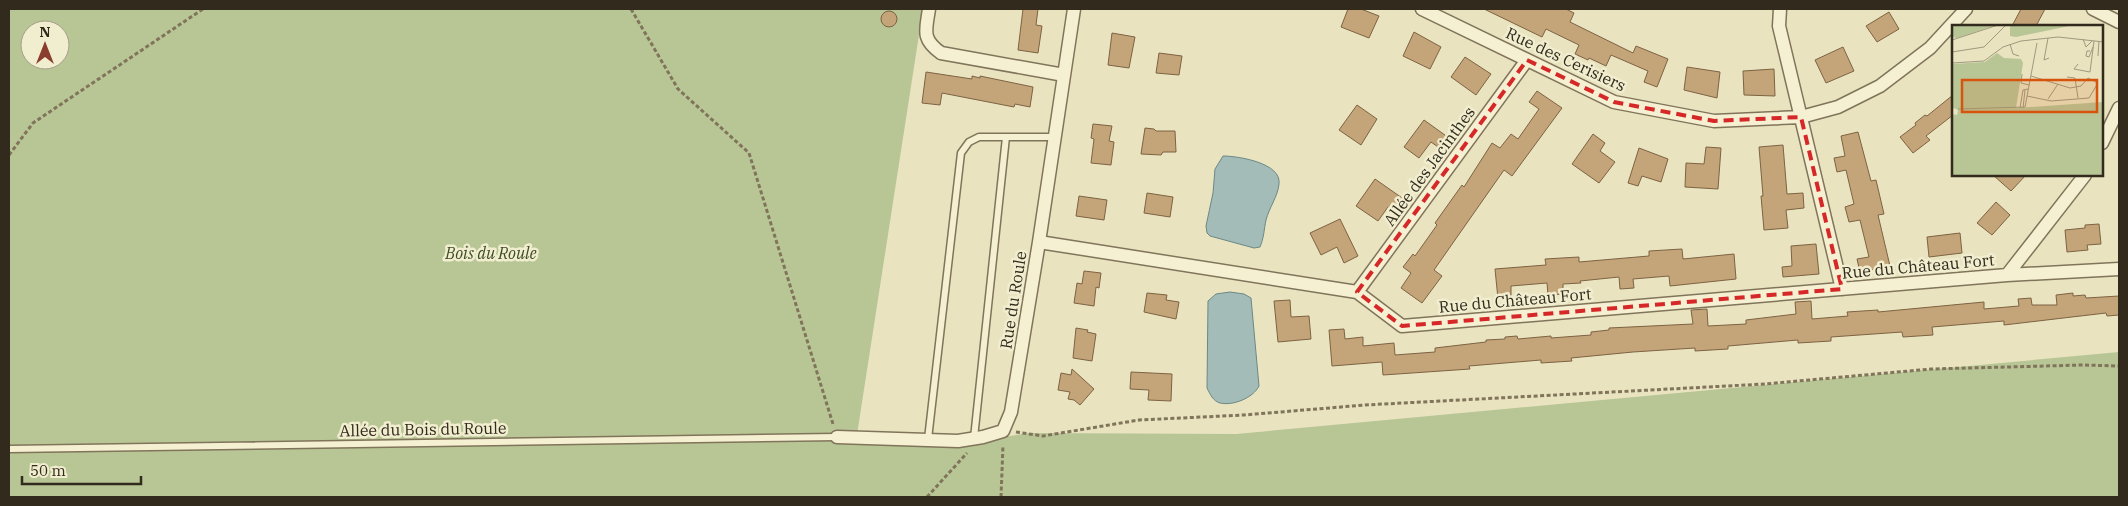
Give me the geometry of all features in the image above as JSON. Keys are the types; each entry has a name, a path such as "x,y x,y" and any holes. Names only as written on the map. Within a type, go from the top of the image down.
{"street":[{"path":"929,9 925,36 932,46 941,53 1064,75"},
{"name":"Rue du Roule","path":"1003,431 1011,412 1074,9"},
{"name":"Rue des Cerisiers","path":"1422,9 1614,102 1714,121 1801,117 1838,107 1880,86 1930,48 1966,9"},
{"path":"1780,9 1779,26 1842,289"},
{"path":"2093,9 2119,22"},
{"name":"Allée des Jacinthes","path":"1357,292 1527,60"},
{"path":"2103,141 2119,108"},
{"name":"Rue du Château Fort","path":"2007,275 2084,176"},
{"name":"Rue du Château Fort","path":"1039,242 1357,292 1402,326 2007,275 2119,269"},
{"path":"837,437 958,441 1003,431"}],"lane":[{"path":"928,439 961,153 969,142 979,137 1054,137"},
{"path":"978,438 1006,137"},
{"name":"Allée du Bois du Roule","path":"9,449 837,437"}],"path":[{"path":"9,155 33,123 203,9"},
{"path":"631,9 678,89 749,153 837,437"},
{"path":"1001,497 1003,431 1043,436 1139,420 1765,384 1931,369 2083,365 2119,366"},
{"path":"927,497 978,438"}],"highlighted area":[{"path":"1527,60 1614,102 1714,121 1801,117 1842,289 1402,326 1357,292"}],"green space":[{"name":"Bois du Roule","path":"9,9 923,9 856,441 949,446 1029,433 1236,434 2119,352 2119,497 9,497"}],"water":[{"path":"1223,156 1238,157 1258,162 1274,171 1278,177 1278,188 1267,216 1260,247 1254,248 1210,236 1207,233 1206,226 1213,193 1215,169"},
{"path":"1230,292 1244,294 1251,298 1259,386 1252,394 1242,400 1225,404 1215,401 1207,388 1208,301 1216,294"}],"building":[{"path":"1023,9 1038,9 1036,25 1042,26 1038,53 1018,50"},
{"path":"1348,9 1361,9 1379,16 1369,38 1341,27"},
{"path":"1484,9 1566,9 1574,13 1570,22 1633,53 1636,46 1668,59 1657,87 1644,82 1648,71 1611,55 1606,66 1589,58 1588,60 1575,54 1579,45 1546,29 1542,37"},
{"path":"2021,9 2045,9 2037,25 2013,25"},
{"path":"889,11 895,13 897,19 895,25 889,27 883,25 881,19 883,13"},
{"path":"1889,12 1899,29 1877,42 1866,26"},
{"path":"1414,32 1441,47 1430,69 1403,56"},
{"path":"1112,33 1135,37 1129,68 1108,65"},
{"path":"1843,47 1854,71 1826,83 1815,60"},
{"path":"1159,53 1182,56 1179,75 1156,73"},
{"path":"1465,57 1491,74 1476,95 1451,77"},
{"path":"1687,67 1720,72 1717,98 1684,90"},
{"path":"1774,69 1775,96 1744,95 1743,71"},
{"path":"926,72 972,79 972,76 980,78 980,76 1033,87 1030,107 1015,104 1014,107 942,93 940,105 922,103"},
{"path":"1537,91 1562,108 1512,176 1504,170 1434,270 1442,276 1422,303 1401,288 1411,273 1403,267 1413,254 1415,256 1437,225 1435,223 1462,185 1464,187 1492,143 1500,148 1511,134 1518,139 1539,109 1529,102"},
{"path":"1952,96 1952,116 1926,136 1930,140 1913,153 1900,137 1916,125 1915,123 1925,115 1927,116"},
{"path":"1357,105 1377,119 1361,145 1339,130"},
{"path":"1424,120 1449,138 1441,149 1431,142 1419,158 1404,147"},
{"path":"1093,124 1112,126 1109,141 1114,142 1111,165 1091,163 1094,139 1091,138"},
{"path":"1145,128 1156,131 1175,131 1176,152 1163,152 1161,155 1141,154"},
{"path":"1858,132 1871,181 1876,180 1884,214 1878,215 1890,266 1860,272 1857,259 1869,257 1860,220 1849,222 1845,207 1854,204 1846,170 1837,172 1834,158 1845,156 1841,136"},
{"path":"1593,134 1605,143 1600,151 1615,162 1599,183 1572,164"},
{"path":"1783,145 1787,194 1803,193 1804,208 1786,210 1788,228 1764,230 1759,147"},
{"path":"1706,147 1721,148 1718,189 1685,187 1686,163 1704,164"},
{"path":"1639,148 1668,159 1661,182 1642,176 1638,186 1628,183"},
{"path":"1994,176 2025,176 2011,191"},
{"path":"1375,179 1405,200 1396,212 1388,207 1378,221 1356,206"},
{"path":"1147,193 1173,197 1170,217 1144,213"},
{"path":"1079,196 1107,200 1104,220 1076,216"},
{"path":"1996,202 2010,215 1992,235 1977,223"},
{"path":"1340,219 1358,256 1344,263 1337,247 1321,255 1310,233"},
{"path":"2099,224 2101,244 2087,245 2088,250 2067,252 2065,230 2085,228 2085,225"},
{"path":"1960,233 1962,253 1929,257 1927,237"},
{"path":"1816,244 1819,274 1783,277 1782,267 1792,266 1791,246"},
{"path":"1682,249 1683,259 1734,254 1736,279 1670,286 1669,276 1633,279 1634,288 1620,289 1619,277 1563,284 1563,294 1548,295 1547,283 1511,286 1511,298 1498,299 1495,269 1546,265 1545,259 1579,257 1579,262 1649,256 1649,251"},
{"path":"1084,271 1101,273 1099,288 1096,287 1094,306 1074,303 1077,283 1082,284"},
{"path":"1147,293 1167,295 1166,300 1179,302 1176,319 1144,312"},
{"path":"2073,293 2073,296 2085,295 2086,298 2119,296 2119,315 2107,316 2106,313 2004,325 2004,321 1932,327 1933,335 1903,337 1902,332 1831,337 1831,341 1798,343 1798,340 1728,346 1728,349 1695,351 1695,348 1633,352 1571,358 1572,361 1541,363 1541,360 1469,366 1470,369 1383,375 1382,362 1332,366 1329,330 1344,329 1345,339 1363,337 1363,346 1394,343 1395,355 1435,352 1435,348 1486,342 1486,340 1505,339 1505,337 1517,336 1518,339 1551,336 1551,338 1591,335 1591,332 1609,330 1609,328 1693,324 1691,310 1707,309 1708,326 1746,324 1746,320 1796,314 1795,302 1811,301 1812,319 1848,316 1847,312 1878,310 1878,312 1984,302 1984,309 2019,306 2018,299 2031,298 2032,305 2057,305 2056,295"},
{"path":"1290,300 1291,317 1309,316 1311,339 1278,342 1274,301"},
{"path":"1076,328 1088,330 1087,332 1096,334 1092,361 1073,358"},
{"path":"1072,369 1094,389 1080,405 1074,400 1068,399 1070,392 1058,390 1061,373 1071,375"},
{"path":"1131,372 1172,374 1171,401 1148,400 1149,390 1130,389"}]}
